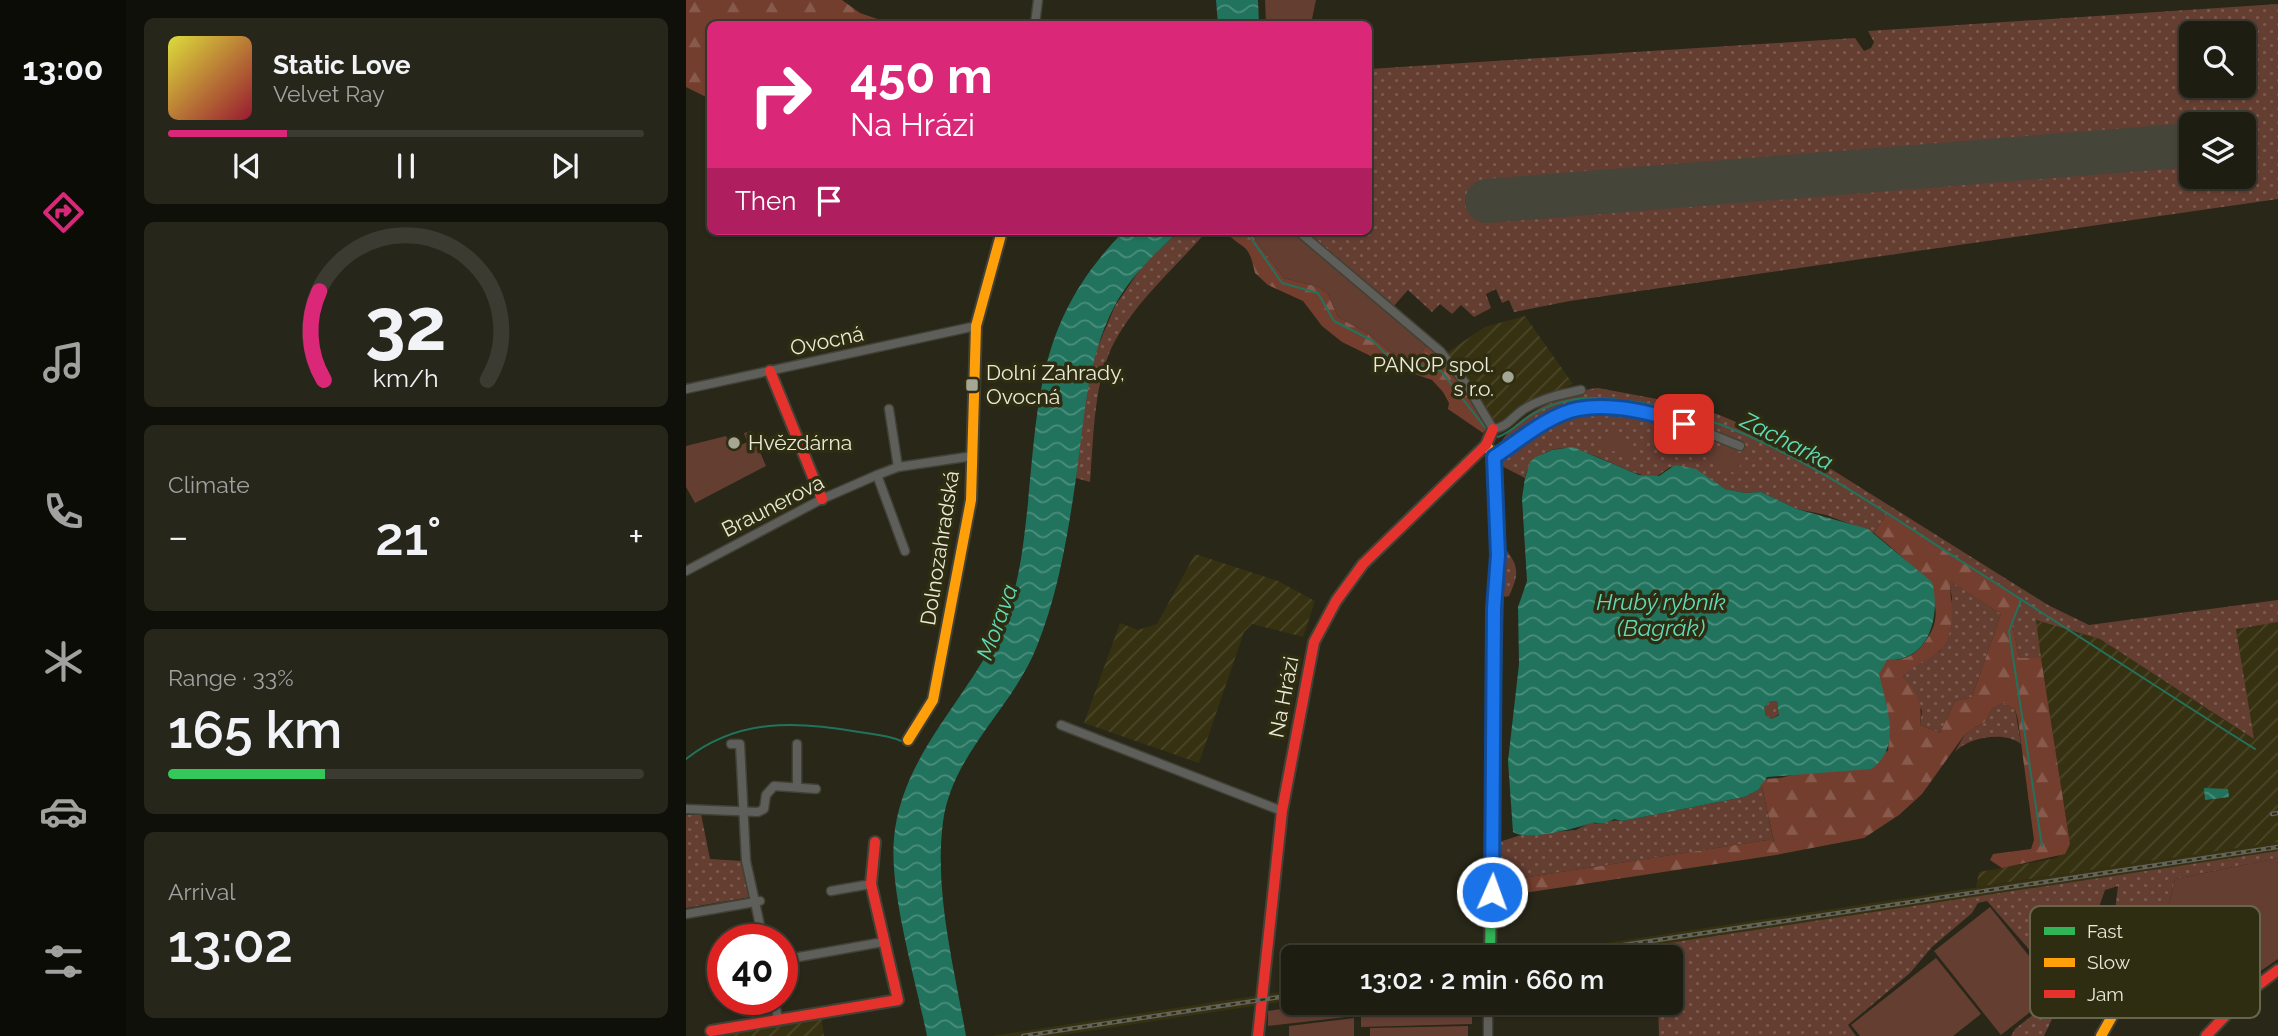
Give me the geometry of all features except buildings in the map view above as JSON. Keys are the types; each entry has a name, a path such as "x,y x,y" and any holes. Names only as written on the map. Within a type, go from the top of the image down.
{"street":[{"path":"1035,21 1038,0"},
{"name":"Dolnozahradská","path":"908,740 933,700 971,500 976,326 1001,235"},
{"path":"1303,235 1440,351 1466,384 1490,436 1494,457 1498,555 1494,586 1490,945"},
{"name":"Ovocná","path":"686,389 976,326"},
{"path":"770,370 822,499"},
{"name":"Na Hrázi","path":"1258,1036 1282,811 1314,642 1363,564 1490,436 1506,427 1526,408 1555,396 1581,390"},
{"path":"1494,457 1557,417 1578,409 1610,408 1675,420 1740,446"},
{"path":"889,410 898,467"},
{"name":"Braunerova","path":"686,570 822,499 877,475 898,467 973,456"},
{"path":"877,475 905,551"},
{"path":"1061,725 1282,811"},
{"path":"750,741 735,744 744,811 746,861 760,924"},
{"path":"797,744 797,787"},
{"path":"686,809 758,812 764,809 766,795 774,786 816,789"},
{"path":"711,1031 898,1000 871,884 875,842"},
{"path":"831,891 871,884"},
{"path":"686,914 757,902"},
{"path":"798,957 883,942"},
{"path":"2260,985 2278,970"},
{"path":"777,1015 778,1019"},
{"path":"1488,1015 1488,1036"},
{"path":"2101,1036 2111,1018"},
{"path":"2206,1036 2223,1018"}],"shaded area":[{"path":"1265,0 1316,0 1312,21 1266,21"},
{"path":"2278,4 2278,199 1570,301 1514,312 1509,300 1502,303 1496,289 1486,294 1491,308 1474,317 1461,305 1452,314 1440,304 1432,312 1408,290 1392,308 1309,235 1372,235 1372,69 1855,38 1864,51 1871,48 1874,42 1868,31","holes":["2179,112 2256,112 2256,189 2179,189 2179,161 1486,215 1484,185 2179,130"]},
{"path":"1175,235 1203,235 1147,296 1125,324 1108,355 1099,390 1090,482 1076,478 1083,410 1095,353 1115,306 1143,265"},
{"path":"1252,235 1300,235 1343,275 1427,345 1415,360 1391,352 1369,334 1338,317 1328,294 1319,287 1284,278"},
{"path":"1525,316 1573,384 1547,395 1503,425 1489,419 1446,353 1485,327"},
{"path":"1598,388 1673,402 1717,414 1760,432 1831,469 2048,605 2089,625 2278,600 2278,622 2236,629 2254,739 2100,639 2036,620 2041,658 2019,658 2012,621 2022,599 1887,514 1874,533 1826,515 1797,509 1761,492 1745,493 1725,489 1704,476 1670,467 1656,477 1642,475 1579,450 1563,448 1549,451 1527,470 1525,478 1494,462 1498,447 1507,434 1534,411 1568,395"},
{"path":"751,431 766,466 695,503 686,487 686,446 726,436 733,449 747,442 744,433"},
{"path":"1606,433 1634,442 1629,456 1601,447"},
{"path":"1714,444 1743,459 1736,474 1707,459"},
{"path":"1507,551 1516,573 1509,596 1505,597 1495,586 1501,552"},
{"path":"1195,554 1278,581 1315,601 1303,637 1252,624 1244,632 1199,763 1084,723 1120,623 1138,630 1157,624"},
{"path":"1949,580 2001,614 1972,697 1955,701 1940,733 1920,725 1922,711 1903,677 1913,665 1940,651 1952,598"},
{"path":"2035,620 2100,639 2253,739 2236,628 2278,622 2278,842 1976,887 1979,872 2057,858 2070,844"},
{"path":"1777,701 1779,714 1772,719 1766,716 1764,708 1769,702"},
{"path":"2003,703 2015,709 2021,744 2006,738 1978,739 1955,752 1965,734 1986,721 1992,709"},
{"path":"1761,782 1774,843 1768,840 1510,880 1508,889 1511,895 1501,897 1497,903 1495,945 1493,844 1521,835 1576,830 1589,823 1622,821 1744,797 1758,790"},
{"path":"701,814 710,859 742,861 751,897 686,908 686,815"},
{"path":"2278,842 2278,851 2183,866 1656,945 1592,945"},
{"path":"2278,851 2278,858 2175,879 2168,906 2116,906 2118,886 2105,890 2099,906 2030,906 2030,950 1987,901 1978,903 1972,913 1932,947 1910,973 1848,1025 1856,1036 1659,1036 1658,1015 1683,1015 1683,945 1655,945"},
{"path":"2278,858 2278,959 2260,971 2260,906 2168,906 2175,879"},
{"path":"1990,907 2030,957 2030,1012 2001,1035 1934,951"},
{"path":"1936,958 1981,1014 1953,1036 1860,1036 1851,1025"},
{"path":"1281,992 1281,1002 1056,1036 991,1036"},
{"path":"1281,1009 1281,1015 1364,1015 1268,1026 1268,1011"},
{"path":"821,1014 824,1036 706,1036 710,1033"},
{"path":"1472,1015 1472,1024 1361,1027 1361,1017"},
{"path":"2030,1017 2052,1018 2044,1036 2011,1036 2015,1029"},
{"path":"1354,1018 1354,1036 1289,1036 1289,1026"},
{"path":"1468,1026 1468,1036 1370,1036 1370,1028"}],"green space":[{"path":"686,0 842,0 860,13 883,21 707,21 707,98 686,87"},
{"path":"1229,235 1252,235 1284,278 1319,287 1328,294 1338,317 1369,334 1391,352 1415,360 1427,345 1453,372 1468,394 1488,426 1483,433 1448,409 1449,403 1443,392 1432,380 1391,366 1342,342 1322,326 1303,301 1268,285 1255,273 1247,251"},
{"path":"1887,514 2022,599 2012,621 2019,658 2041,658 2070,844 2065,854 2002,868 1990,860 1993,854 2031,849 2034,840 2018,720 2015,709 2003,703 1992,709 1986,721 1965,734 1922,794 1899,815 1864,838 1776,855 1511,895 1508,890 1510,880 1768,840 1774,842 1761,782 1764,779 1780,778 1888,751 1880,669 1887,660 1899,660 1920,648 1933,626 1936,610 1924,581 1900,555 1874,533","holes":["1950,581 2001,614 1972,697 1955,701 1940,733 1920,725 1921,710 1918,699 1903,677 1939,651 1949,636 1952,618"]}],"water":[{"path":"1216,0 1258,0 1259,21 1218,21"},
{"path":"1120,235 1175,235 1135,276 1120,296 1105,327 1088,387 1067,537 1045,625 1026,669 970,752 949,797 943,822 941,876 947,929 966,1036 927,1036 899,910 894,838 900,806 911,775 980,665 1009,607 1021,556 1036,425 1049,357 1075,294 1096,263"},
{"name":"Hrubý rybník (Bagrák)","path":"1573,447 1639,475 1659,476 1675,465 1696,469 1725,489 1745,493 1761,492 1797,509 1868,529 1932,582 1935,609 1929,635 1913,653 1901,659 1887,660 1879,674 1890,725 1887,750 1881,760 1871,769 1767,777 1758,790 1744,797 1622,821 1614,819 1606,823 1591,823 1539,835 1513,832 1508,761 1519,664 1518,607 1527,581 1522,498 1530,462 1552,450","holes":["1777,701 1779,715 1772,719 1766,716 1764,708 1769,702"]},
{"path":"2204,788 2228,789 2229,797 2205,800"}],"waterway":[{"name":"Zacharka","path":"1249,235 1282,283 1318,293 1334,321 1373,341 1389,357 1441,371 1487,430"},
{"name":"Zacharka","path":"1494,435 1503,435 1551,405 1586,398 1645,403 1694,415 1741,433 1787,454 1876,506 2255,749"},
{"path":"2021,600 2009,631 2042,846"},
{"path":"686,759 726,736 769,726 836,728 901,741"}],"runway":[{"path":"1487,201 2179,146"}],"railway":[{"path":"2272,814 2278,813"},
{"path":"1624,945 2278,847"},
{"path":"1023,1036 1281,997"}],"traffic: fast":[{"path":"1490,945 1493,767"}],"traffic: slow":[{"path":"908,740 933,700 971,500 976,326 1001,235"},
{"path":"1486,445 1495,457 1498,555 1493,767"},
{"path":"2101,1036 2111,1018"}],"traffic: jam":[{"path":"770,371 822,499"},
{"path":"1258,1036 1282,811 1314,642 1336,601 1363,564 1486,445 1493,429"},
{"path":"711,1031 898,1000 871,884 875,842"},
{"path":"2260,984 2278,970"},
{"path":"2206,1036 2223,1018"}],"place":[{"name":"PANOP spol. s r.o.","path":"1508,377"},
{"name":"Dolní Zahrady, Ovocná","path":"972,385"},
{"name":"Hvězdárna","path":"734,443"}],"route":[{"path":"1492,892 1494,586 1498,555 1494,457 1539,427 1578,409 1610,408 1641,412 1684,424"}],"water label":[{"name":"Morava","path":"997,622"}]}
